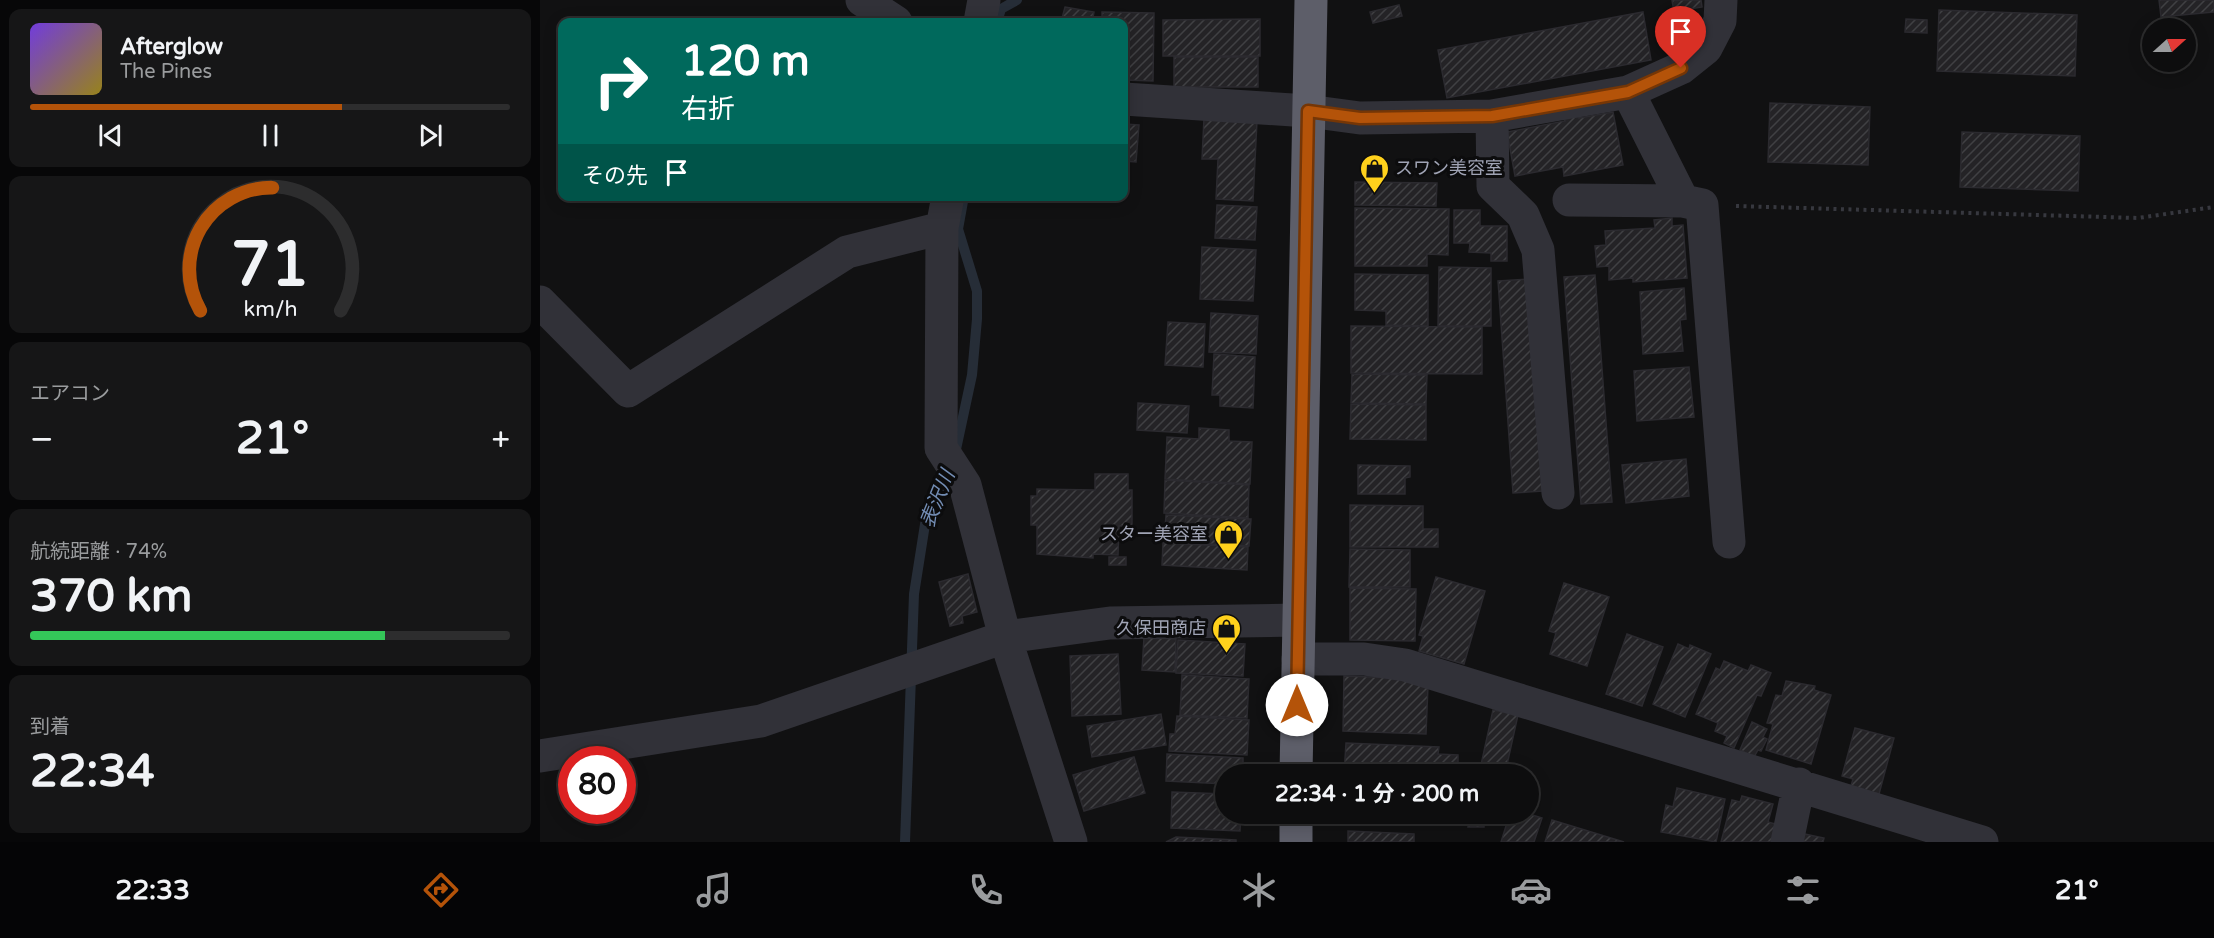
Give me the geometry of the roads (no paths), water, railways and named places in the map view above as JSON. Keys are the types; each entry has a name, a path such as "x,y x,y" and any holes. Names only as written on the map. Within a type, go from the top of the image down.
{"highway":[{"path":"1296,764 1311,7"},
{"path":"1296,824 1296,842"}],"street":[{"path":"862,0 890,18"},
{"path":"981,18 984,0"},
{"path":"1128,99 1308,111 1360,118 1492,116 1628,92 1681,68 1706,48 1720,21 1721,0"},
{"path":"1628,92 1693,203 1729,542"},
{"path":"1492,116 1493,186 1523,215 1538,250 1558,493"},
{"path":"947,201 942,228 941,448 965,485 1005,637 1071,842"},
{"path":"1569,201 1693,203"},
{"path":"540,302 628,391 847,252 942,228"},
{"path":"540,756 761,721 1005,637 1110,623 1298,620"},
{"path":"1298,659 1364,659 1405,665 1982,842"},
{"path":"1787,842 1799,784"}],"waterway":[{"name":"表沢川","path":"998,18 1001,9 1017,0"},
{"name":"表沢川","path":"955,454 972,375 977,319 977,291 958,229 963,201"},
{"name":"表沢川","path":"905,842 914,594 926,518 951,472"}],"place":[{"name":"スワン美容室","path":"1374,194"},
{"name":"スター美容室","path":"1229,560"},
{"name":"久保田商店","path":"1227,654"}]}
